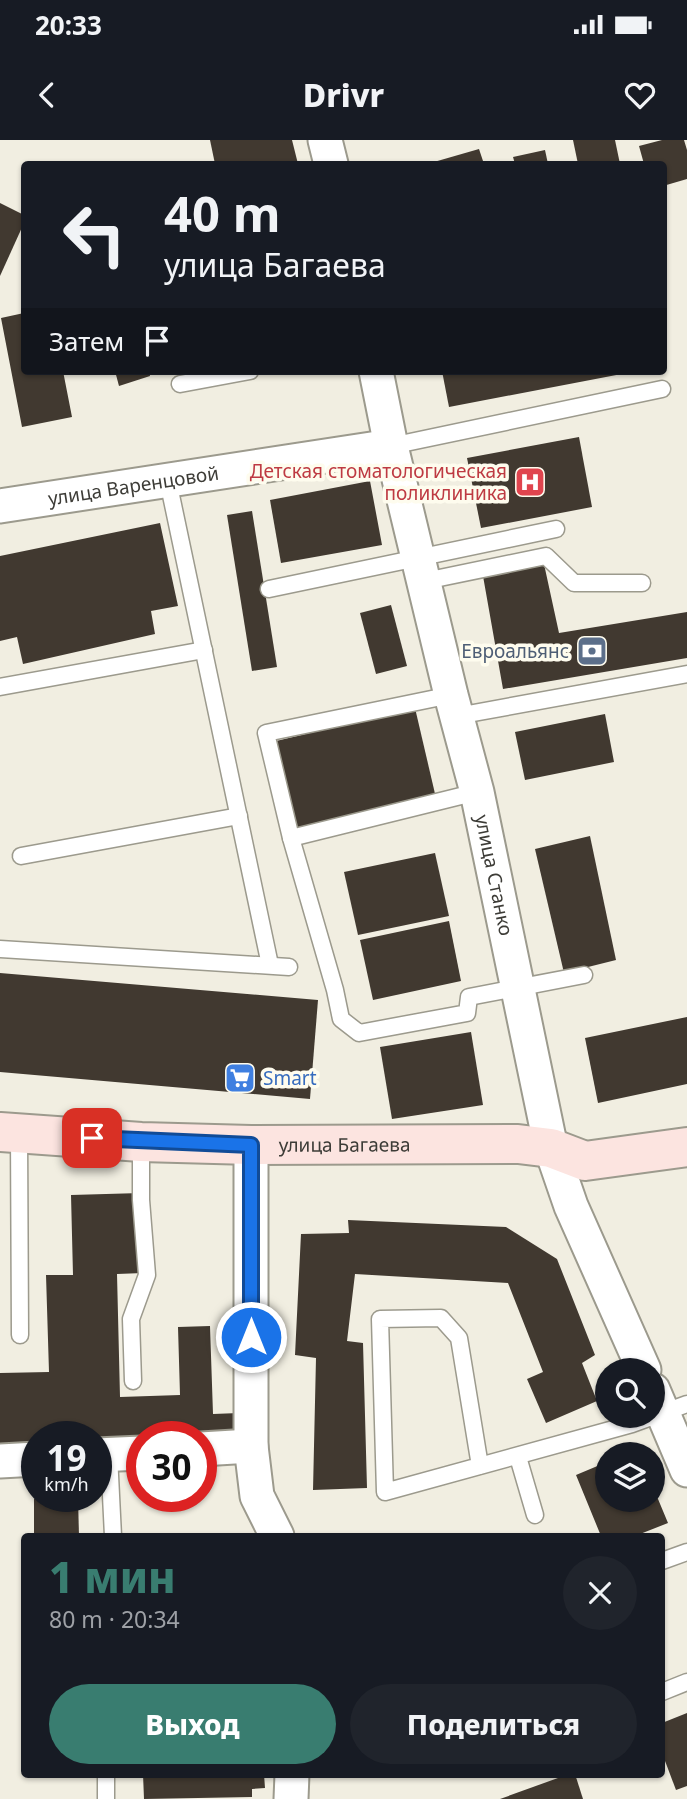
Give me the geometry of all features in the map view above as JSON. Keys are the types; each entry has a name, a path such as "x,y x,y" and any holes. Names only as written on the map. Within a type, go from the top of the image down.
{"street":[{"path":"325,140 330,161"},
{"name":"улица Станко","path":"377,375 391,446 477,792 551,1148 571,1206 639,1358"},
{"name":"улица Варенцовой","path":"1,502 167,481 391,446"},
{"name":"улица Багаева","path":"10,1133 141,1142 251,1145 518,1144 551,1148 585,1161 687,1147"},
{"path":"251,1145 251,1446 257,1496 276,1533"},
{"path":"667,1402 686,1466"},
{"path":"217,1448 251,1446"},
{"path":"0,1461 21,1460"},
{"path":"291,1799 292,1778"}],"lane":[{"path":"180,384 228,375"},
{"path":"391,446 662,389"},
{"path":"167,481 270,965"},
{"path":"422,569 556,529"},
{"path":"269,589 546,556 574,583 642,583"},
{"path":"0,687 204,650"},
{"path":"584,975 469,997 467,1013 359,1033 341,1019 290,838 266,733 687,674"},
{"path":"290,838 477,792"},
{"path":"21,856 239,816"},
{"path":"0,949 289,967"},
{"path":"10,1133 20,1335"},
{"path":"132,1381 131,1319 146,1275 141,1200 141,1142"},
{"path":"480,1466 459,1338 440,1318 380,1319 385,1492 518,1457 632,1424 667,1402"},
{"path":"113,1533 116,1454"},
{"path":"518,1457 535,1515"},
{"path":"665,1560 687,1552"},
{"path":"665,1691 687,1682"},
{"path":"106,1778 106,1799"}],"building":[{"path":"210,140 292,140 297,161 214,161"},
{"path":"573,140 615,140 619,161 577,161"},
{"path":"662,140 684,140 687,150 687,179 667,185 667,161 643,161 639,146"},
{"path":"479,149 483,161 437,161"},
{"path":"545,150 547,161 514,161 513,157"},
{"path":"0,203 21,214 21,230 0,276"},
{"path":"21,314 21,375 64,375 72,417 22,427 1,318"},
{"path":"116,375 150,375 150,376 119,386"},
{"path":"443,375 616,375 449,407"},
{"name":"Детская стоматологическая поликлиника","path":"579,437 592,507 481,528 467,458"},
{"path":"370,481 382,545 281,563 270,500"},
{"path":"252,511 277,667 252,671 227,515"},
{"path":"160,523 178,606 151,611 155,634 23,664 17,637 0,641 0,556"},
{"name":"Евроальянс","path":"544,564 559,633 687,612 687,658 503,689 483,576"},
{"path":"391,605 407,666 376,674 360,613"},
{"path":"415,708 436,798 293,832 272,742"},
{"path":"605,714 614,762 525,780 515,732"},
{"path":"590,836 616,960 564,973 535,849"},
{"path":"435,853 449,916 358,935 344,872"},
{"path":"449,921 461,981 373,1000 360,940"},
{"path":"0,973 318,1000 310,1099 0,1072"},
{"path":"687,1017 687,1084 598,1103 585,1038"},
{"path":"471,1032 483,1105 392,1119 380,1047"},
{"path":"141,1193 143,1273 117,1274 120,1397 180,1395 178,1327 210,1326 213,1414 239,1413 240,1444 217,1440 217,1421 126,1421 126,1440 112,1444 112,1421 21,1421 21,1449 0,1450 0,1373 49,1372 46,1275 73,1275 71,1195"},
{"path":"348,1220 506,1227 557,1259 595,1355 582,1363 595,1402 546,1423 527,1379 543,1372 508,1283 355,1274 347,1341 363,1343 367,1488 313,1490 316,1358 295,1355 301,1234 349,1233"},
{"path":"595,1467 595,1512 663,1512 668,1523 643,1533 600,1533 576,1475"},
{"path":"34,1512 78,1512 79,1533 34,1533"},
{"path":"687,1713 687,1786 676,1790 665,1761 665,1722"},
{"path":"143,1778 264,1778 265,1788 252,1789 252,1797 144,1799"},
{"path":"558,1778 576,1778 583,1799 500,1799"}],"place":[{"name":"Детская стоматологическая поликлиника","path":"530,482"},
{"name":"Евроальянс","path":"592,651"},
{"name":"Smart","path":"240,1078"}],"route":[{"path":"92,1138 251,1145 251,1337"}]}
